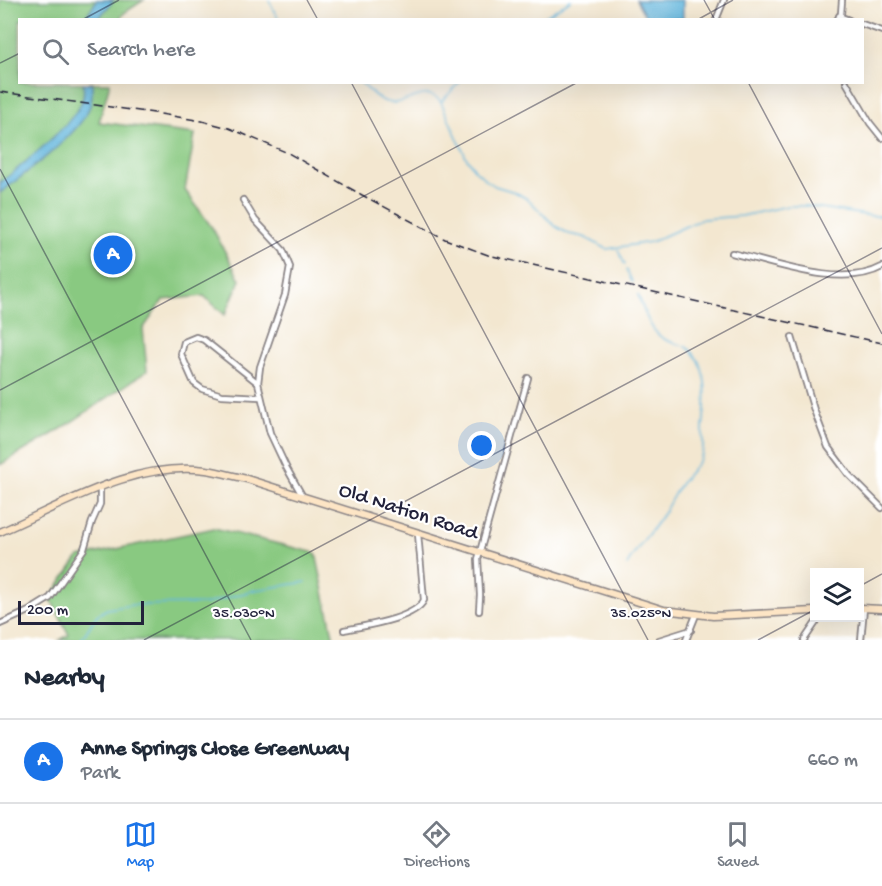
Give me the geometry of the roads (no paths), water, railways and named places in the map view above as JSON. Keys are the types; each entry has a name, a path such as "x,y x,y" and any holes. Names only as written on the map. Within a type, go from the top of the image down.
{"main road":[{"name":"Old Nation Road","path":"0,532 126,478 149,472 191,469 222,473 303,496 643,605 696,615 732,616 810,611"},
{"path":"864,608 882,609"}],"street":[{"path":"717,18 724,0"},
{"path":"838,18 842,0"},
{"path":"864,25 882,31"},
{"path":"847,84 870,123 882,138"},
{"path":"243,200 255,220 283,250 290,267 285,295 260,368 258,383 274,442 303,496"},
{"path":"732,253 835,276 853,276 882,267"},
{"path":"258,383 204,340 196,337 184,342 182,354 193,381 202,389 222,395 260,397"},
{"path":"792,337 828,447 849,475 882,508"},
{"path":"479,611 477,565 528,378"},
{"path":"0,624 29,611 50,598 84,549 100,504 100,488"},
{"path":"344,630 386,621 410,613 421,606 424,600 418,534"},
{"path":"686,640 696,615"},
{"path":"804,640 816,622"},
{"path":"861,640 862,622"},
{"path":"659,640 690,630"}],"water":[{"path":"97,0 114,0 99,18 85,18"},
{"path":"636,0 683,0 683,18 646,18"},
{"path":"83,84 92,84 91,103 75,129 51,153 0,193 0,183 46,145 69,121 83,99"}],"waterway":[{"path":"269,0 278,18"},
{"path":"543,18 571,0"},
{"path":"362,84 376,97 387,102 394,103 423,95 435,97 441,102 466,157 486,180 529,200 555,226 569,234 584,237 607,249 651,242 702,219 742,216 788,206 807,206 882,216"},
{"path":"442,101 458,84"},
{"path":"618,250 625,265"},
{"path":"627,270 632,282"},
{"path":"627,565 699,459 703,450 706,400 703,372 694,354 688,348 660,337 648,320 638,295"},
{"path":"81,640 97,615 107,609 132,605 206,604 255,590 306,582"}],"railway":[{"path":"0,92 154,113 229,128 288,153 445,239 488,255 882,343"}],"place":[{"name":"Anne Springs Close Greenway","path":"113,255"}]}
